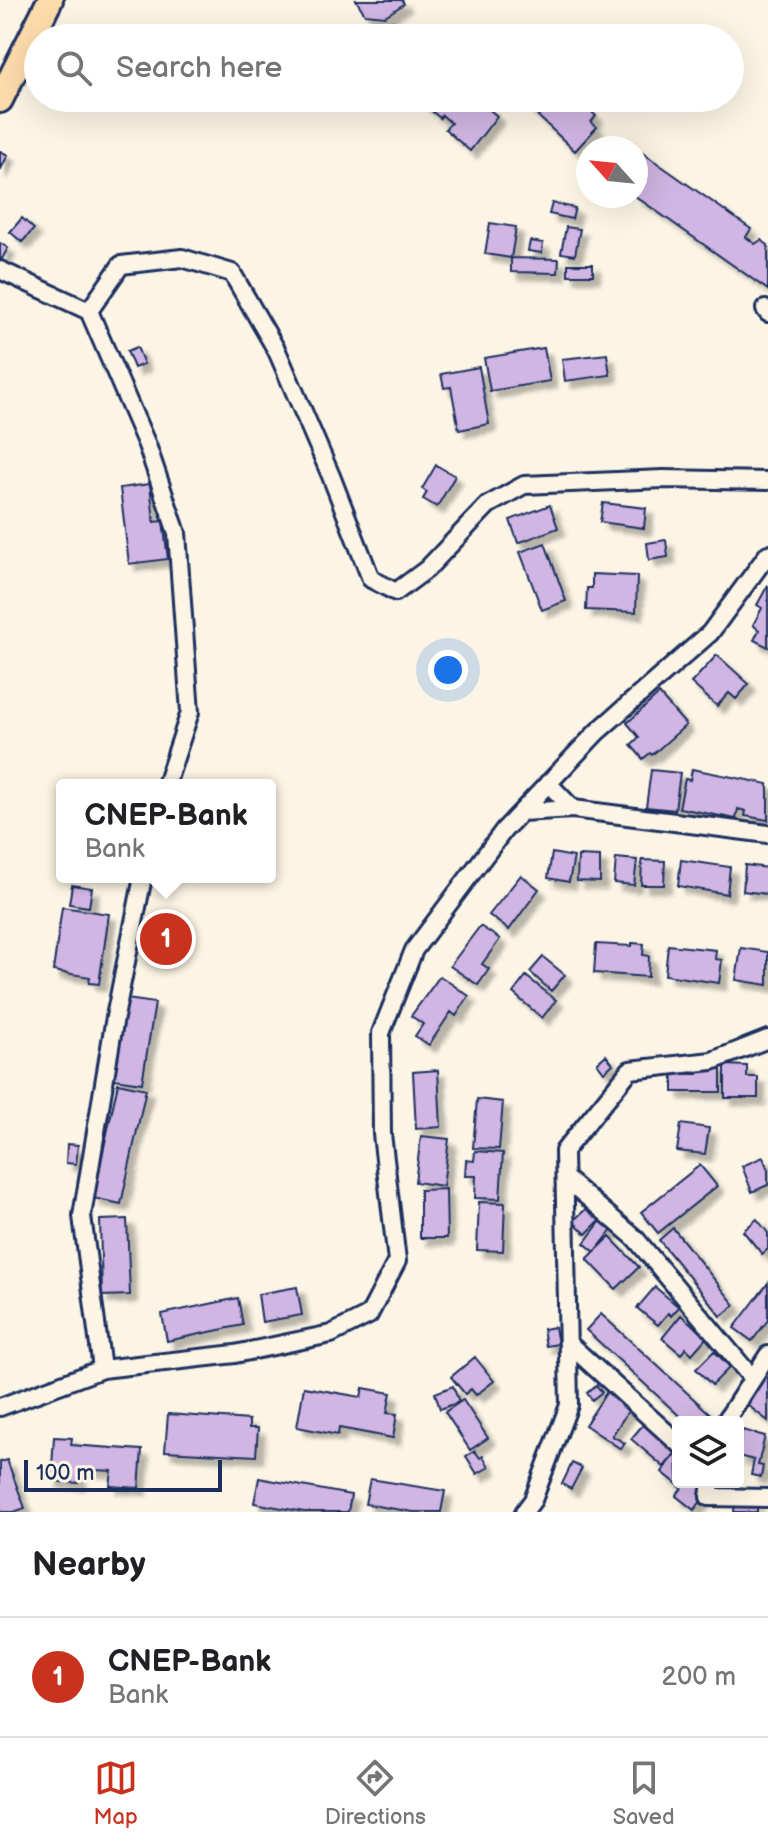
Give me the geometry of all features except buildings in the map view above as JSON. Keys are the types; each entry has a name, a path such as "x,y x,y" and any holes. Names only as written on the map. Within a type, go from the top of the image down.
{"main road":[{"path":"38,24 50,0"},
{"path":"0,100 24,52"}],"street":[{"path":"89,311 121,265 182,258 232,273 277,351 371,579 396,592 427,569 488,505 524,485 663,479 768,481"},
{"path":"0,270 89,311 147,445 177,533 190,712 168,779"},
{"path":"0,1407 102,1369 235,1354 331,1334 369,1315 397,1261 382,1134 381,1033 414,950 504,830 597,732 710,633 768,554"},
{"path":"548,783 573,809"},
{"path":"521,812 573,809 768,834"},
{"path":"102,1369 82,1216 115,1017 142,883"},
{"path":"524,1512 533,1500 569,1405 564,1151 630,1070 712,1061 768,1039"},
{"path":"565,1178 635,1238 752,1378"},
{"path":"568,1343 672,1438"},
{"path":"729,1416 768,1355"},
{"path":"709,1497 768,1498"}],"place":[{"name":"CNEP-Bank","path":"166,939"}]}
